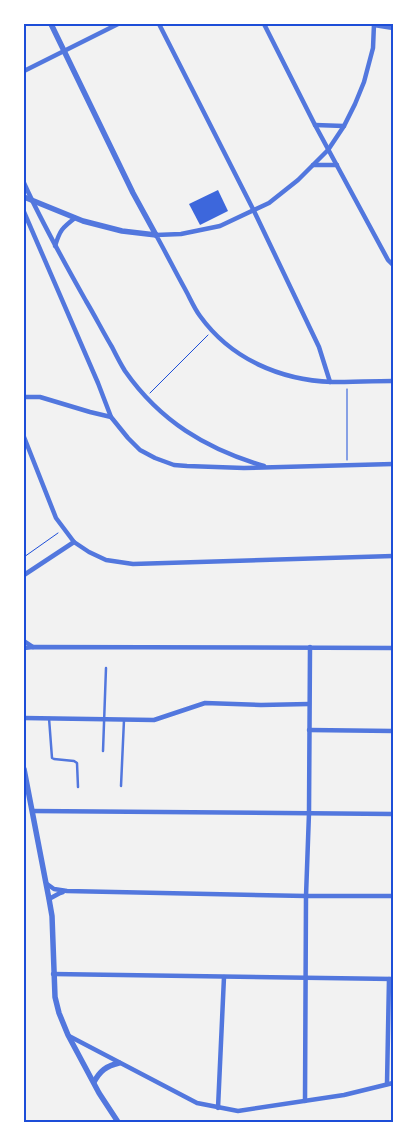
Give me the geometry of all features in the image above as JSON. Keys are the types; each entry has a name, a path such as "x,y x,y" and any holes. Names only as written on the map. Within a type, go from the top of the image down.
{"street":[{"path":"51,24 133,193 199,315 212,331 251,362 273,372 330,382 393,381"},
{"path":"24,71 118,24"},
{"path":"159,24 254,211 318,347 330,382"},
{"path":"264,24 328,150 388,260 393,265"},
{"path":"24,197 75,218 122,231 156,235 181,234 220,226 254,211 269,203 298,180 328,150 344,126 364,82 372,48 374,24 393,28"},
{"path":"315,125 344,126"},
{"path":"313,165 337,165"},
{"path":"24,183 55,246 124,369 142,393 188,433 226,453 270,468"},
{"path":"24,212 111,417 140,450 154,458 174,465 206,467 270,468 393,464"},
{"path":"55,246 58,234 75,218"},
{"path":"24,397 40,397 111,417"},
{"path":"24,437 56,518 74,542 106,560 133,564 393,556"},
{"path":"24,575 74,542"},
{"path":"24,641 33,647"},
{"path":"305,1101 310,647"},
{"path":"24,648 393,648"},
{"path":"24,718 154,720 205,703 309,704"},
{"path":"309,730 393,731"},
{"path":"24,769 50,899 55,997 59,1013 68,1035 99,1093 118,1122"},
{"path":"33,811 393,814"},
{"path":"47,884 54,889 67,891 393,896"},
{"path":"50,899 67,891"},
{"path":"54,974 391,979 387,1084"},
{"path":"218,1108 224,977"},
{"path":"68,1035 198,1103 238,1111 344,1094 393,1083"},
{"path":"94,1082 103,1068 119,1063"}],"lane":[{"path":"103,751 106,668"},
{"path":"48,718 52,758 74,761 76,763 78,787"},
{"path":"121,786 124,720"}],"path":[{"path":"146,397 212,331"},
{"path":"347,382 347,465"},
{"path":"24,557 64,529"}],"building":[{"path":"218,190 228,211 200,225 189,204"}]}
